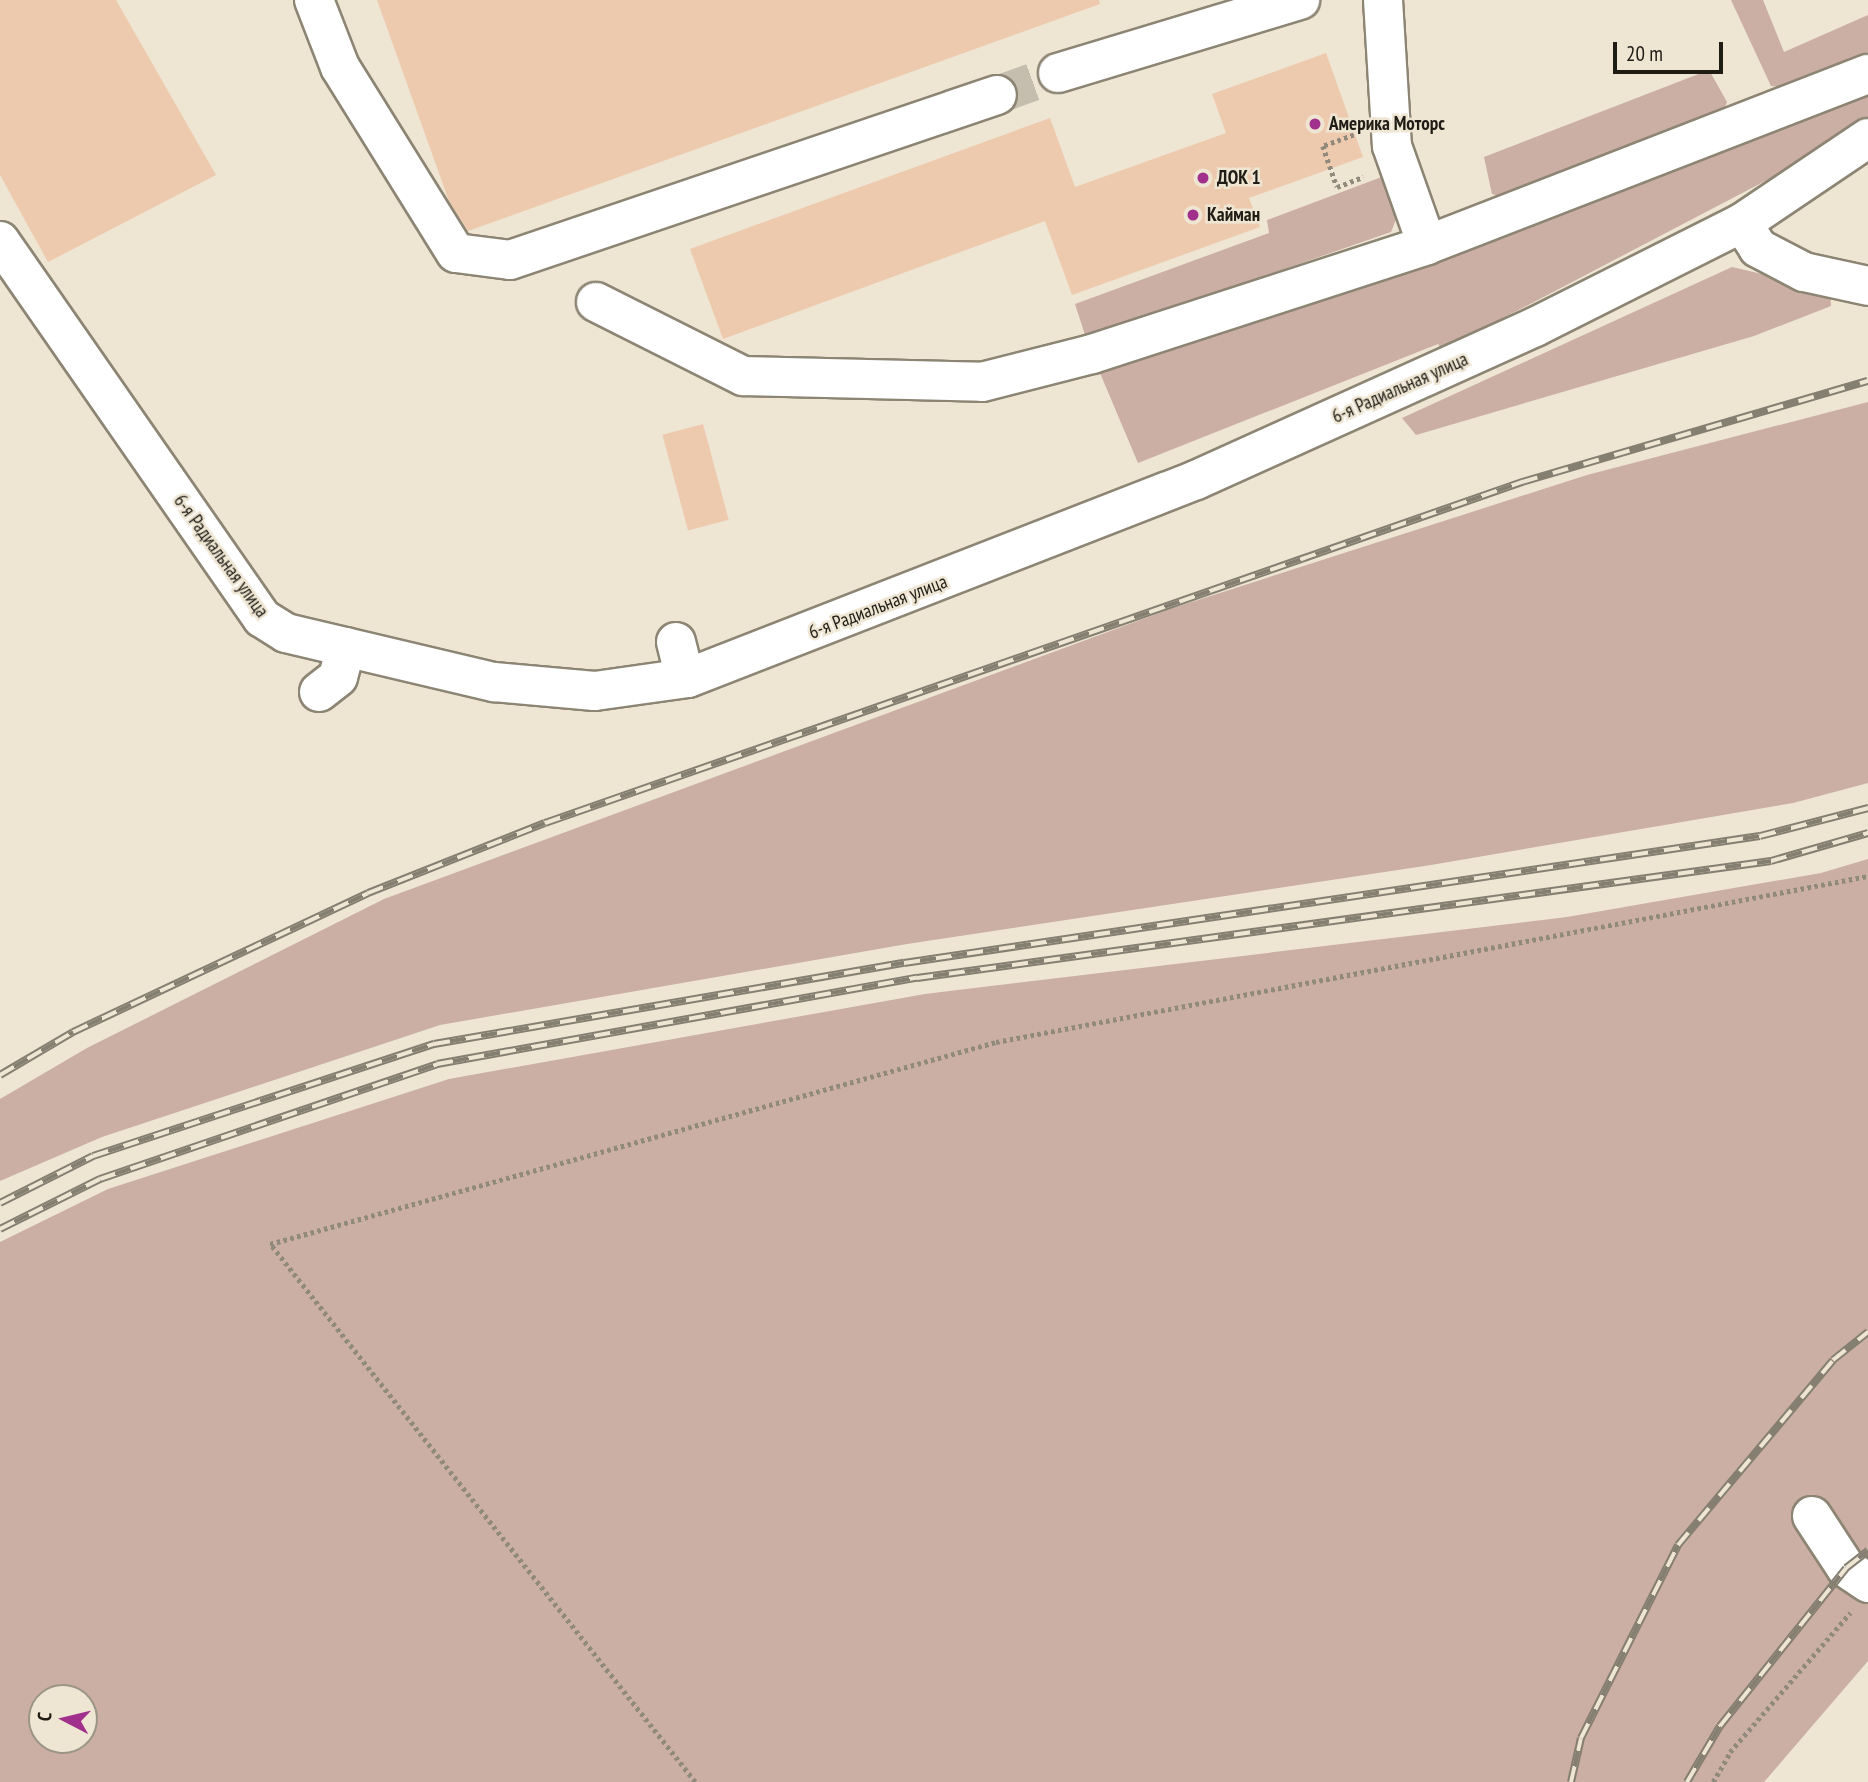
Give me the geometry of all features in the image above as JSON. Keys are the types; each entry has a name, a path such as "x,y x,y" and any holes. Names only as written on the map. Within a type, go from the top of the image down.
{"street":[{"path":"314,0 340,67 456,253 510,260 997,95"},
{"path":"1058,73 1300,0"},
{"path":"1383,0 1398,164 1427,245"},
{"path":"596,302 743,376 982,382 1092,354 1427,245 1868,74"},
{"name":"6-я Радиальная улица","path":"0,241 262,618 286,633 507,683 595,691 681,660 855,618 1196,480 1535,327 1742,223 1868,138"},
{"path":"1742,223 1758,248 1804,272 1868,286"},
{"path":"319,692 338,677 346,647"},
{"path":"1812,1516 1863,1594"}],"path":[{"path":"1327,158 1337,187 1398,164"},
{"path":"695,1782 271,1244 996,1042 1868,876"},
{"path":"1713,1782 1730,1752 1863,1594"}],"shaded area":[{"path":"1731,0 1763,0 1784,52 1868,15 1868,52 1793,88 1771,86"},
{"path":"1709,70 1727,102 1724,109 1499,196 1492,194 1484,157"},
{"path":"1868,88 1868,119 1838,143 1442,350 1438,344 1138,463 1100,373 1412,270"},
{"path":"1387,175 1399,212 1391,232 1086,338 1075,304 1269,233 1267,220"},
{"path":"1732,267 1830,290 1831,306 1754,336 1416,435 1402,418"},
{"path":"1868,402 1868,783 1793,803 1431,865 907,944 440,1025 102,1137 0,1181 0,1099 87,1048 384,899 1170,609 1587,475"},
{"path":"1868,859 1868,1661 1764,1782 0,1782 0,1242 108,1189 449,1079 925,994 1567,917 1821,873"}],"building":[{"path":"0,0 116,0 216,175 48,262 0,175"},
{"path":"377,0 1099,0 1100,4 468,231 449,201"},
{"path":"1326,53 1363,157 1249,198 1260,227 1072,295 1045,221 723,339 690,249 1050,118 1075,187 1226,133 1212,94"},
{"path":"703,424 729,520 688,530 662,435"}],"tunnel":[{"path":"997,95 1058,73"}],"railway":[{"path":"0,1075 73,1032 368,893 545,823 1522,482 1868,381"},
{"path":"0,1203 93,1156 434,1044 904,963 1760,836 1868,808"},
{"path":"0,1229 100,1179 437,1064 917,978 1771,861 1868,833"},
{"path":"1571,1782 1581,1738 1678,1545 1833,1360 1868,1332"},
{"path":"1687,1782 1720,1726 1846,1568 1868,1551"}],"place":[{"name":"Америка Моторс","path":"1315,124"},
{"name":"ДОК 1","path":"1203,178"},
{"name":"Кайман","path":"1193,215"}]}
